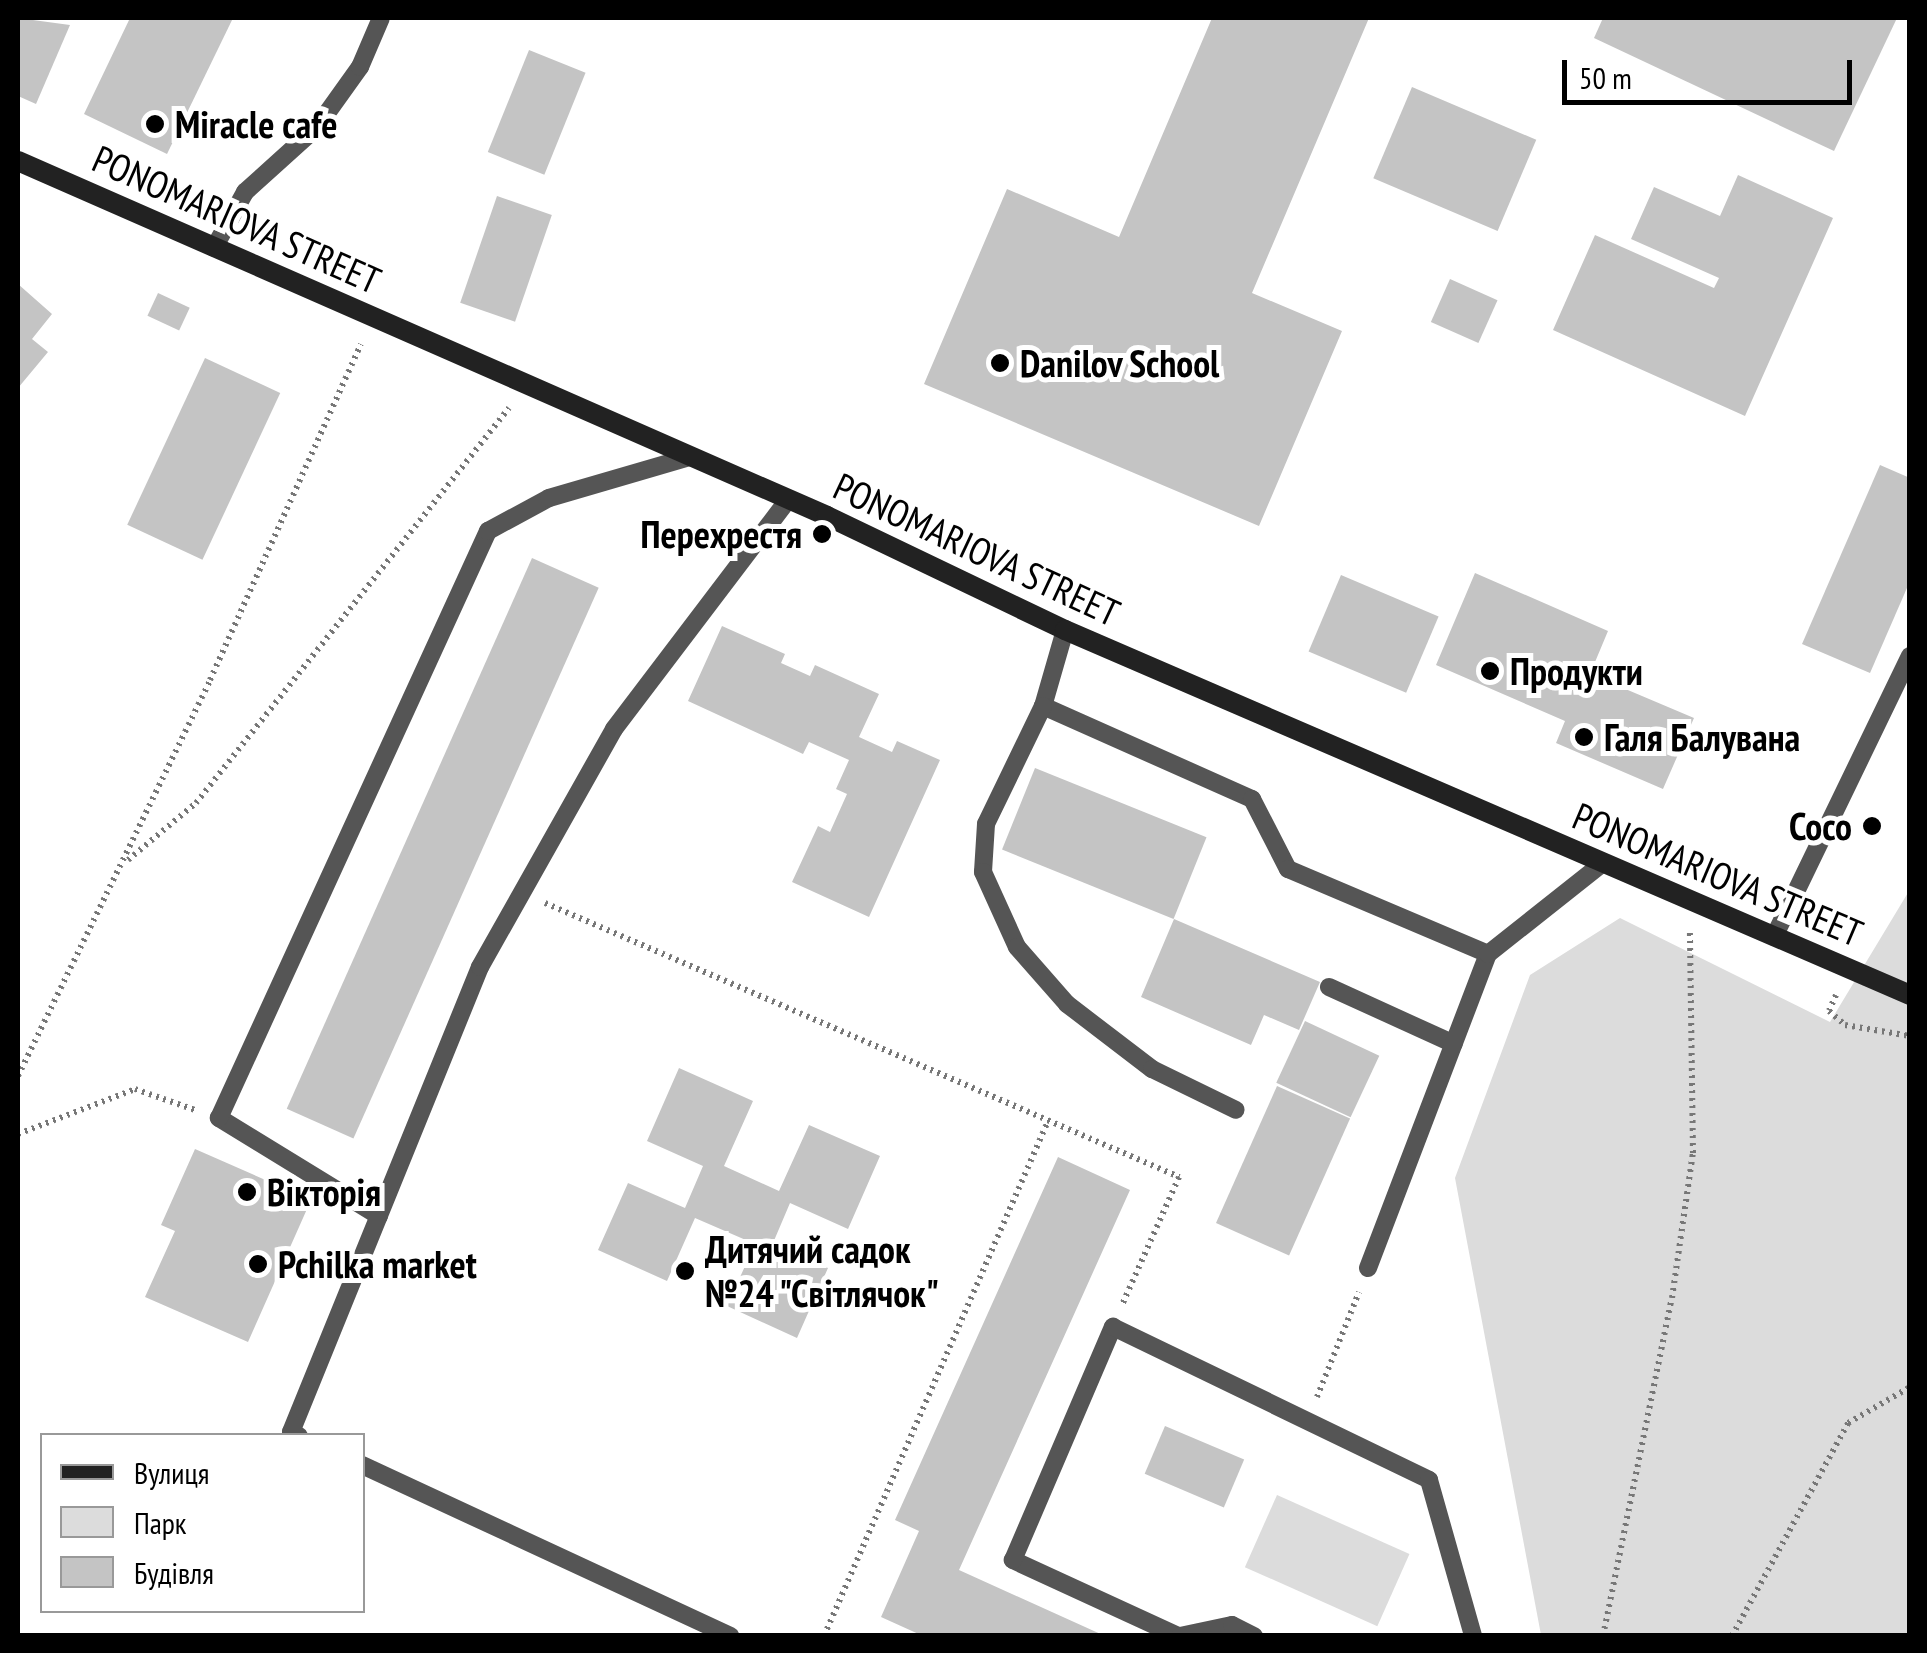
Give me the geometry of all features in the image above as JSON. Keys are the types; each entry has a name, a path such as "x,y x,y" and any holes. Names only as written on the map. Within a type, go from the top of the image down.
{"street":[{"name":"PONOMARIOVA STREET","path":"18,161 788,500 1065,630 1910,995"}],"lane":[{"path":"214,248 245,192 317,127 360,67 381,18"},
{"path":"379,1216 219,1118 488,531 549,498 689,456"},
{"path":"293,1433 480,967 614,728 788,500"},
{"path":"1065,630 1042,706 986,824 984,872 1017,947 1067,1004 1152,1069 1236,1110"},
{"path":"1774,938 1910,656"},
{"path":"1042,706 1252,798 1288,869 1488,954"},
{"path":"1368,1268 1488,954 1603,863"},
{"path":"1330,988 1454,1044"},
{"path":"1254,1636 1232,1625 1179,1636 1013,1560 1113,1326 1428,1480 1474,1636"},
{"path":"365,1466 730,1636"}],"path":[{"path":"18,1076 124,863 373,317"},
{"path":"124,863 196,803 528,384"},
{"path":"522,893 1179,1177 1113,1326"},
{"path":"1603,1636 1672,1298 1692,1153 1696,1055 1689,935 1697,904"},
{"path":"1846,967 1830,1011 1845,1025 1910,1036"},
{"path":"18,1134 134,1089 219,1118"},
{"path":"824,1636 1048,1121"},
{"path":"1308,1421 1354,1305"},
{"path":"1732,1636 1848,1424 1910,1387"}],"green space":[{"path":"1909,891 1909,1635 1541,1635 1455,1178 1530,975 1620,918 1830,1022"},
{"path":"1277,1495 1409,1554 1377,1626 1245,1567"}],"building":[{"path":"18,18 70,25 36,104 18,96"},
{"path":"130,18 233,18 167,154 84,114"},
{"path":"1212,18 1369,18 1252,293 1342,331 1259,526 924,384 1007,189 1119,237"},
{"path":"1603,18 1897,18 1834,151 1594,38"},
{"path":"529,50 586,73 544,175 488,152"},
{"path":"1412,87 1536,140 1498,231 1373,178"},
{"path":"1738,175 1833,218 1745,416 1553,330 1595,235 1714,288 1719,278 1631,239 1654,187 1720,216"},
{"path":"497,196 552,215 515,322 460,303"},
{"path":"1450,279 1498,300 1478,343 1431,322"},
{"path":"18,284 52,314 32,339 48,352 18,388"},
{"path":"158,293 190,308 179,330 147,316"},
{"path":"205,358 280,393 202,560 127,525"},
{"path":"1880,465 1910,478 1910,581 1870,673 1802,644"},
{"path":"532,558 599,588 353,1139 287,1109"},
{"path":"1475,573 1608,631 1590,674 1694,718 1663,789 1556,743 1565,721 1436,665"},
{"path":"1341,575 1439,616 1406,693 1309,651"},
{"path":"722,626 785,654 781,663 810,676 815,665 879,694 859,737 892,752 897,741 940,760 869,917 792,882 818,826 830,832 847,794 836,789 849,760 809,742 803,754 688,701"},
{"path":"1035,768 1207,837 1174,919 1002,850"},
{"path":"1174,919 1320,982 1299,1030 1264,1015 1251,1045 1141,997"},
{"path":"1305,1021 1379,1056 1351,1117 1276,1083"},
{"path":"679,1068 753,1101 724,1166 779,1191 809,1125 880,1156 848,1229 790,1203 773,1243 828,1268 797,1338 727,1306 755,1244 695,1218 667,1281 598,1250 628,1183 685,1208 703,1166 647,1141"},
{"path":"1277,1086 1350,1119 1289,1256 1216,1223"},
{"path":"195,1149 311,1200 248,1342 145,1297 175,1231 161,1225"},
{"path":"1058,1157 1130,1190 959,1570 1105,1636 923,1636 881,1617 919,1531 895,1520"},
{"path":"1165,1426 1244,1460 1224,1507 1145,1474"}],"place":[{"name":"Miracle cafe","path":"155,124"},
{"name":"Danilov School","path":"1000,363"},
{"name":"Перехрестя","path":"822,534"},
{"name":"Продукти","path":"1490,671"},
{"name":"Галя Балувана","path":"1584,737"},
{"name":"Сосо","path":"1872,826"},
{"name":"Вікторія","path":"247,1192"},
{"name":"Pchilka market","path":"258,1264"},
{"name":"Дитячий садок №24 \"Світлячок\"","path":"685,1271"}]}
